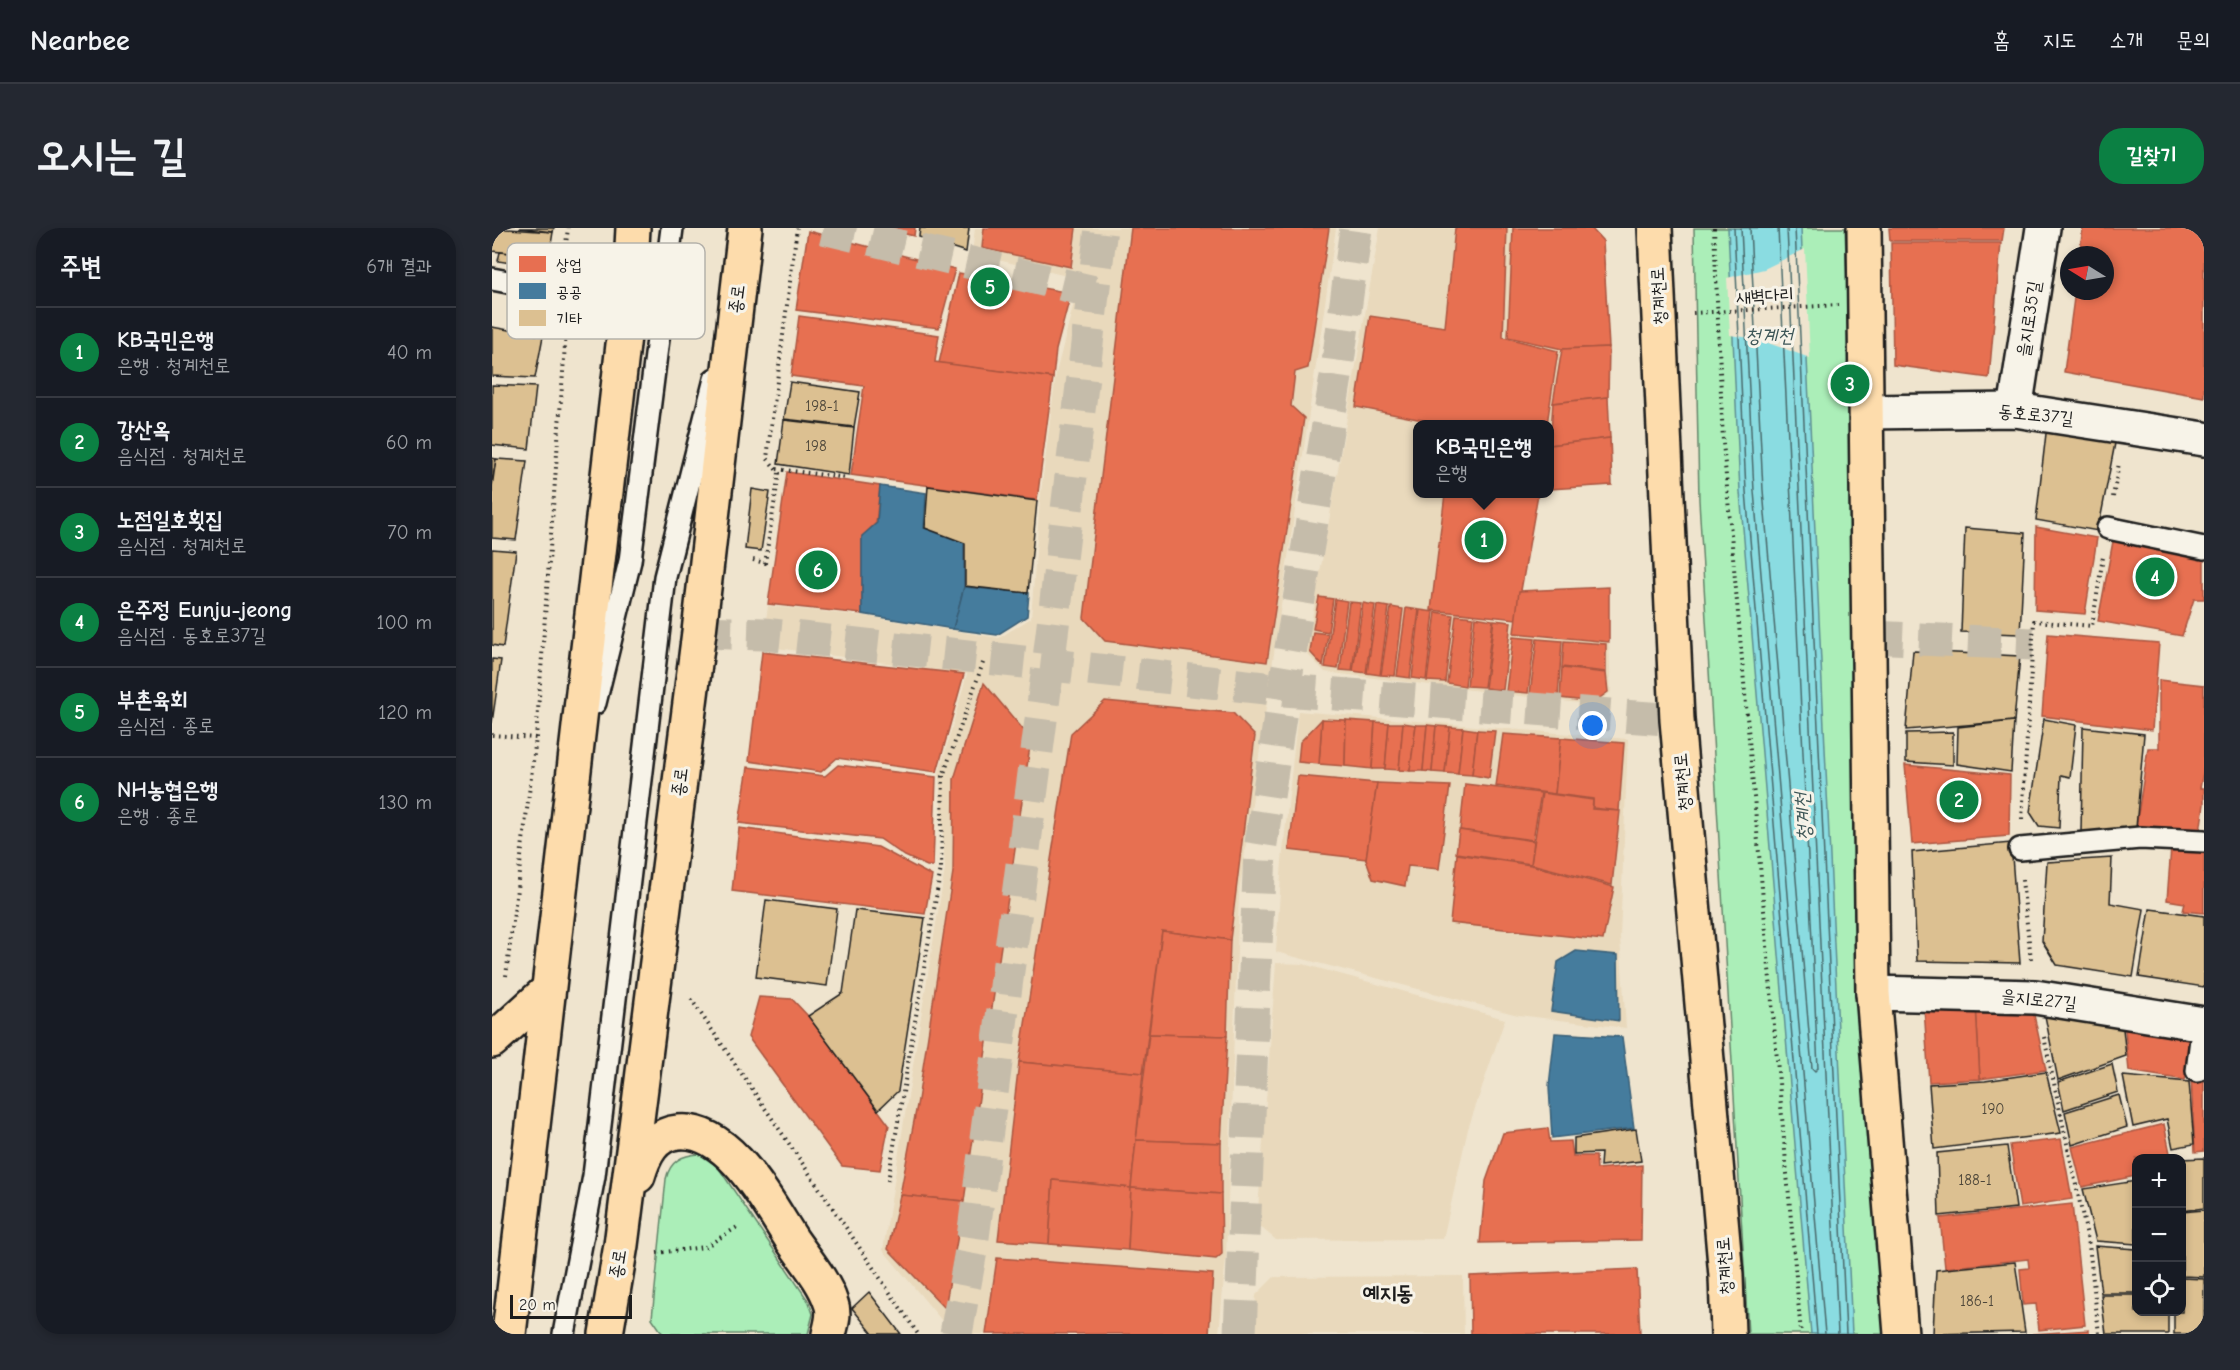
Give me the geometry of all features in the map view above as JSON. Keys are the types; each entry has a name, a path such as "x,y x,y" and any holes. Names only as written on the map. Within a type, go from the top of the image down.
{"main road":[{"path":"632,243 633,228"},
{"name":"종로","path":"606,1334 621,1245 699,632 745,228"},
{"name":"청계천로","path":"1655,228 1677,720 1726,1276 1728,1334"},
{"path":"1864,228 1868,412 1873,993 1901,1334"},
{"path":"509,1334 624,339"},
{"path":"492,1041 548,990"},
{"path":"621,1245 642,1163 658,1138 669,1133 687,1131 717,1142 763,1196 828,1295 833,1320 829,1334"}],"street":[{"name":"을지로35길","path":"2015,410 2043,228"},
{"name":"동호로37길","path":"1868,412 2015,410 2204,439"},
{"name":"을지로27길","path":"1873,993 2035,997 2204,1024"}],"lane":[{"path":"670,243 672,228"},
{"path":"564,1334 594,1176 665,577 739,278"},
{"path":"492,279 507,282"},
{"path":"574,786 630,561 658,339"},
{"path":"2108,528 2204,548"},
{"path":"2020,849 2140,838 2204,841"},
{"path":"2197,1071 2204,1024"}],"path":[{"path":"566,243 568,228"},
{"path":"753,560 765,563 780,473 767,458 797,228"},
{"path":"1714,228 1723,442 1802,1334"},
{"name":"새벽다리","path":"1693,313 1838,305"},
{"path":"505,984 536,738 566,339"},
{"path":"776,469 848,478"},
{"path":"888,1181 940,868 943,776 984,660"},
{"path":"492,735 536,738"},
{"path":"692,987 691,999 918,1334"},
{"path":"621,1245 658,1253 705,1247 752,1218 763,1196"}],"shaded area":[{"path":"975,228 1336,228 1239,893 1226,1256 1219,1334 953,1334 883,1250 945,869 939,773 967,674 762,646 768,606 865,616 999,638 1031,618 1040,500 1056,373 1080,279 972,254"},
{"path":"1380,228 1591,228 1603,241 1609,347 1562,349 1551,420 1413,420 1413,498 1445,498 1431,610 1514,621 1514,634 1609,642 1611,692 1594,705 1325,672 1306,653"},
{"path":"1298,711 1628,739 1620,937 1626,1028 1518,1015 1276,952 1282,861"},
{"path":"1276,963 1303,964 1505,1019 1468,1129 1443,1239 1276,1240 1257,1224"},
{"path":"1463,1276 1464,1334 1253,1334 1256,1295 1274,1277"}],"green space":[{"path":"1694,228 1845,228 1887,1334 1748,1334 1699,500"},
{"path":"699,1154 718,1167 809,1302 813,1314 808,1334 663,1334 652,1318 666,1179 674,1163 687,1156"}],"water":[{"name":"청계천","path":"1728,228 1801,228 1852,1334 1811,1334 1740,492"}],"pier":[{"path":"1805,249 1810,358 1757,339 1730,335 1727,278 1764,269"}],"building: 상업":[{"path":"881,228 915,228 914,236"},
{"path":"984,228 1076,228 1071,267 982,248"},
{"path":"1131,228 1329,228 1308,368 1295,372 1291,406 1304,418 1267,662 1105,641 1084,618"},
{"path":"1455,228 1507,228 1503,337 1558,351 1548,420 1423,420 1356,407 1370,316 1445,327"},
{"path":"1513,228 1591,228 1603,241 1609,347 1562,349 1508,337"},
{"path":"1889,228 2004,228 2002,241 1890,241"},
{"path":"2083,228 2204,228 2204,397 2064,372 2074,300 2114,300 2114,246 2080,246"},
{"path":"808,231 955,269 939,328 796,310"},
{"path":"1891,243 2001,243 1989,378 1893,365"},
{"path":"959,273 1071,293 1056,350 1053,378 939,363"},
{"path":"799,316 939,335 935,362 1053,378 1037,500 851,475 864,386 791,376"},
{"path":"1609,347 1608,397 1553,403 1562,349"},
{"path":"1608,397 1610,438 1554,445 1553,403"},
{"path":"1610,438 1612,485 1554,489 1554,445"},
{"path":"787,472 880,486 876,523 862,536 862,614 768,604"},
{"path":"1445,498 1537,498 1516,619 1431,610"},
{"path":"2036,527 2097,538 2085,614 2035,610"},
{"path":"2114,536 2204,555 2204,599 2194,599 2182,636 2098,621"},
{"path":"1609,587 1609,642 1514,633 1519,591"},
{"path":"1319,597 1333,599 1328,632 1313,629"},
{"path":"1335,599 1347,601 1338,669 1325,667"},
{"path":"1349,602 1361,603 1352,671 1340,670"},
{"path":"1363,603 1375,605 1366,673 1353,671"},
{"path":"1377,605 1389,607 1380,675 1367,673"},
{"path":"1391,607 1403,609 1395,676 1381,675"},
{"path":"1406,608 1419,610 1410,678 1397,676"},
{"path":"1420,610 1434,612 1426,680 1412,678"},
{"path":"1436,612 1453,615 1445,682 1427,681"},
{"path":"1456,615 1473,617 1465,686 1447,683"},
{"path":"1475,617 1493,620 1484,687 1467,686"},
{"path":"1494,620 1511,622 1503,690 1485,688"},
{"path":"1313,632 1328,634 1323,666 1310,652"},
{"path":"2048,634 2159,643 2152,730 2042,716"},
{"path":"1513,637 1535,639 1528,693 1506,691"},
{"path":"1537,639 1562,641 1558,697 1530,694"},
{"path":"1564,641 1606,644 1606,672 1562,667"},
{"path":"762,652 964,674 937,772 837,758 821,772 749,761"},
{"path":"1562,668 1606,673 1608,692 1594,702 1560,698"},
{"path":"2159,680 2204,685 2204,767 2200,788 2204,788 2204,804 2200,832 2136,828 2148,748 2159,748"},
{"path":"984,683 1031,739 964,1201 900,1195 918,1100 953,872 954,779"},
{"path":"1105,701 1233,713 1255,736 1230,940 1162,931 1143,1073 1019,1062 1071,733"},
{"path":"1322,719 1346,720 1345,766 1319,764"},
{"path":"1322,719 1319,764 1298,762 1300,742"},
{"path":"1346,720 1375,722 1372,769 1345,766"},
{"path":"1375,722 1389,723 1385,769 1372,769"},
{"path":"1389,723 1403,723 1399,770 1385,769"},
{"path":"1403,723 1416,725 1410,771 1399,770"},
{"path":"1416,725 1427,725 1423,771 1410,771"},
{"path":"1427,725 1436,726 1432,772 1423,771"},
{"path":"1436,726 1450,727 1445,773 1432,772"},
{"path":"1450,727 1463,728 1458,774 1445,773"},
{"path":"1463,728 1477,730 1472,775 1458,774"},
{"path":"1477,730 1495,731 1489,778 1472,775"},
{"path":"1503,734 1561,738 1555,794 1496,786"},
{"path":"1561,738 1624,743 1619,811 1593,808 1593,799 1555,794"},
{"path":"838,765 936,777 933,866 927,866 905,856 880,839 739,823 748,767 825,776"},
{"path":"1905,765 2010,775 2009,836 1912,844"},
{"path":"1298,776 1377,783 1366,859 1289,850"},
{"path":"1377,783 1450,786 1439,869 1408,866 1405,886 1373,879 1366,859"},
{"path":"1465,784 1541,793 1533,840 1460,830"},
{"path":"1542,793 1593,800 1592,809 1620,811 1612,885 1531,864"},
{"path":"739,828 878,847 932,876 925,914 732,891"},
{"path":"1459,830 1534,841 1531,864 1456,853"},
{"path":"2171,848 2204,849 2204,913 2183,911 2185,903 2167,900"},
{"path":"1457,854 1531,865 1614,887 1603,940 1450,923"},
{"path":"1162,931 1230,940 1227,1036 1149,1034"},
{"path":"759,997 792,999 808,1016 889,1125 880,1170 842,1166 748,1037"},
{"path":"1976,1005 2032,1006 2046,1070 1980,1079"},
{"path":"1976,1005 1980,1079 1929,1082 1924,1008"},
{"path":"2124,1020 2195,1032 2185,1080 2129,1071"},
{"path":"1149,1034 1227,1036 1221,1143 1136,1140"},
{"path":"1019,1062 1143,1073 1131,1188 1053,1180 1049,1244 998,1240"},
{"path":"2204,1077 2204,1151 2195,1152 2191,1078"},
{"path":"2164,1124 2170,1154 2132,1154 2132,1177 2082,1187 2072,1147"},
{"path":"1548,1128 1550,1142 1571,1141 1573,1156 1596,1156 1597,1169 1642,1165 1641,1240 1480,1243 1486,1181 1503,1133"},
{"path":"2061,1139 2072,1199 2020,1207 2010,1145"},
{"path":"1136,1140 1221,1143 1221,1194 1131,1188"},
{"path":"1053,1180 1131,1188 1128,1250 1049,1244"},
{"path":"1131,1188 1221,1194 1222,1254 1216,1259 1128,1250"},
{"path":"900,1195 964,1201 945,1308 888,1249"},
{"path":"2072,1204 2085,1325 2039,1330 2036,1304 2023,1305 2020,1269 2029,1268 2028,1259 1945,1268 1940,1218"},
{"path":"997,1258 1213,1274 1209,1334 986,1334"},
{"path":"1637,1269 1640,1334 1471,1334 1470,1276"},
{"path":"2089,1330 2089,1334 2032,1334"}],"building: 공공":[{"path":"880,486 926,493 924,528 964,543 964,587 953,629 862,614 862,536 877,523"},
{"path":"964,587 1029,593 1027,616 997,635 953,629"},
{"path":"1576,951 1618,955 1619,1021 1551,1011 1558,962"},
{"path":"1555,1033 1622,1037 1634,1128 1552,1138 1549,1086"}],"building: 기타":[{"path":"492,228 553,232 551,243 507,243 507,253 492,251"},
{"path":"519,228 554,228 553,232"},
{"path":"920,228 969,228 966,252 919,237"},
{"path":"500,252 507,253 507,262 498,261"},
{"path":"492,327 507,330 507,339 542,339 535,378 492,376"},
{"path":"790,382 860,392 854,427 784,419"},
{"path":"492,385 536,387 529,449 492,445"},
{"path":"784,420 854,428 849,475 778,464"},
{"path":"2047,425 2116,438 2098,531 2036,520"},
{"path":"492,458 496,459 492,487"},
{"path":"496,459 527,461 516,540 492,538 492,487"},
{"path":"928,486 1037,501 1028,593 965,586 965,543 925,528"},
{"path":"752,489 770,492 761,551 745,549"},
{"path":"1965,528 2025,533 2020,634 1961,632"},
{"path":"492,549 516,551 503,647 492,645"},
{"path":"1913,651 2020,656 2014,721 1906,730"},
{"path":"492,659 501,660 492,723"},
{"path":"2044,719 2076,725 2070,777 2061,775 2059,828 2039,826 2030,812"},
{"path":"2014,721 2011,772 1957,764 1958,727"},
{"path":"2083,727 2144,734 2136,828 2081,832"},
{"path":"1953,732 1953,765 1906,762 1906,733"},
{"path":"2011,843 2020,963 1917,961 1912,852"},
{"path":"2112,858 2110,903 2144,909 2133,977 2057,965 2042,941 2047,862"},
{"path":"766,900 837,909 827,986 756,977"},
{"path":"2150,909 2204,916 2204,987 2139,977"},
{"path":"855,910 925,918 898,1091 878,1110 808,1016 843,993"},
{"path":"2043,1006 2122,1020 2126,1056 2058,1080"},
{"path":"2112,1064 2118,1092 2064,1110 2058,1082"},
{"path":"2046,1072 2061,1133 1934,1149 1929,1084 1985,1081"},
{"path":"2123,1076 2189,1082 2194,1144 2173,1148 2167,1119 2133,1127"},
{"path":"2119,1095 2127,1127 2072,1145 2065,1112"},
{"path":"1636,1129 1641,1161 1600,1166 1601,1153 1574,1154 1574,1138"},
{"path":"2007,1146 2016,1208 1939,1216 1937,1153"},
{"path":"2204,1158 2204,1208 2186,1210 2186,1159"},
{"path":"2132,1182 2132,1244 2096,1241 2083,1189"},
{"path":"2204,1210 2204,1277 2186,1276 2186,1212"},
{"path":"2095,1246 2132,1249 2132,1293 2101,1293"},
{"path":"2015,1262 2025,1332 1933,1334 1936,1270"},
{"path":"2186,1278 2204,1279 2204,1334 2174,1334 2174,1316 2186,1316"},
{"path":"869,1292 901,1334 873,1334 852,1308"},
{"path":"2101,1295 2132,1295 2132,1316 2168,1316 2168,1334 2106,1334"}],"tunnel":[{"path":"823,228 1094,292"},
{"path":"956,1334 972,1245 1048,667 1101,228"},
{"path":"1240,1334 1260,850 1336,377 1356,228"},
{"path":"699,632 764,634 1284,690 1677,720"},
{"path":"1870,637 2033,644"}],"place":[{"name":"부촌육회","path":"990,287"},
{"name":"노점일호횟집","path":"1850,384"},
{"name":"KB국민은행","path":"1484,540"},
{"name":"NH농협은행","path":"818,570"},
{"name":"은주정 Eunju-jeong","path":"2155,577"},
{"name":"강산옥","path":"1959,800"}],"district":[{"name":"예지동","path":"1388,1293"}]}
